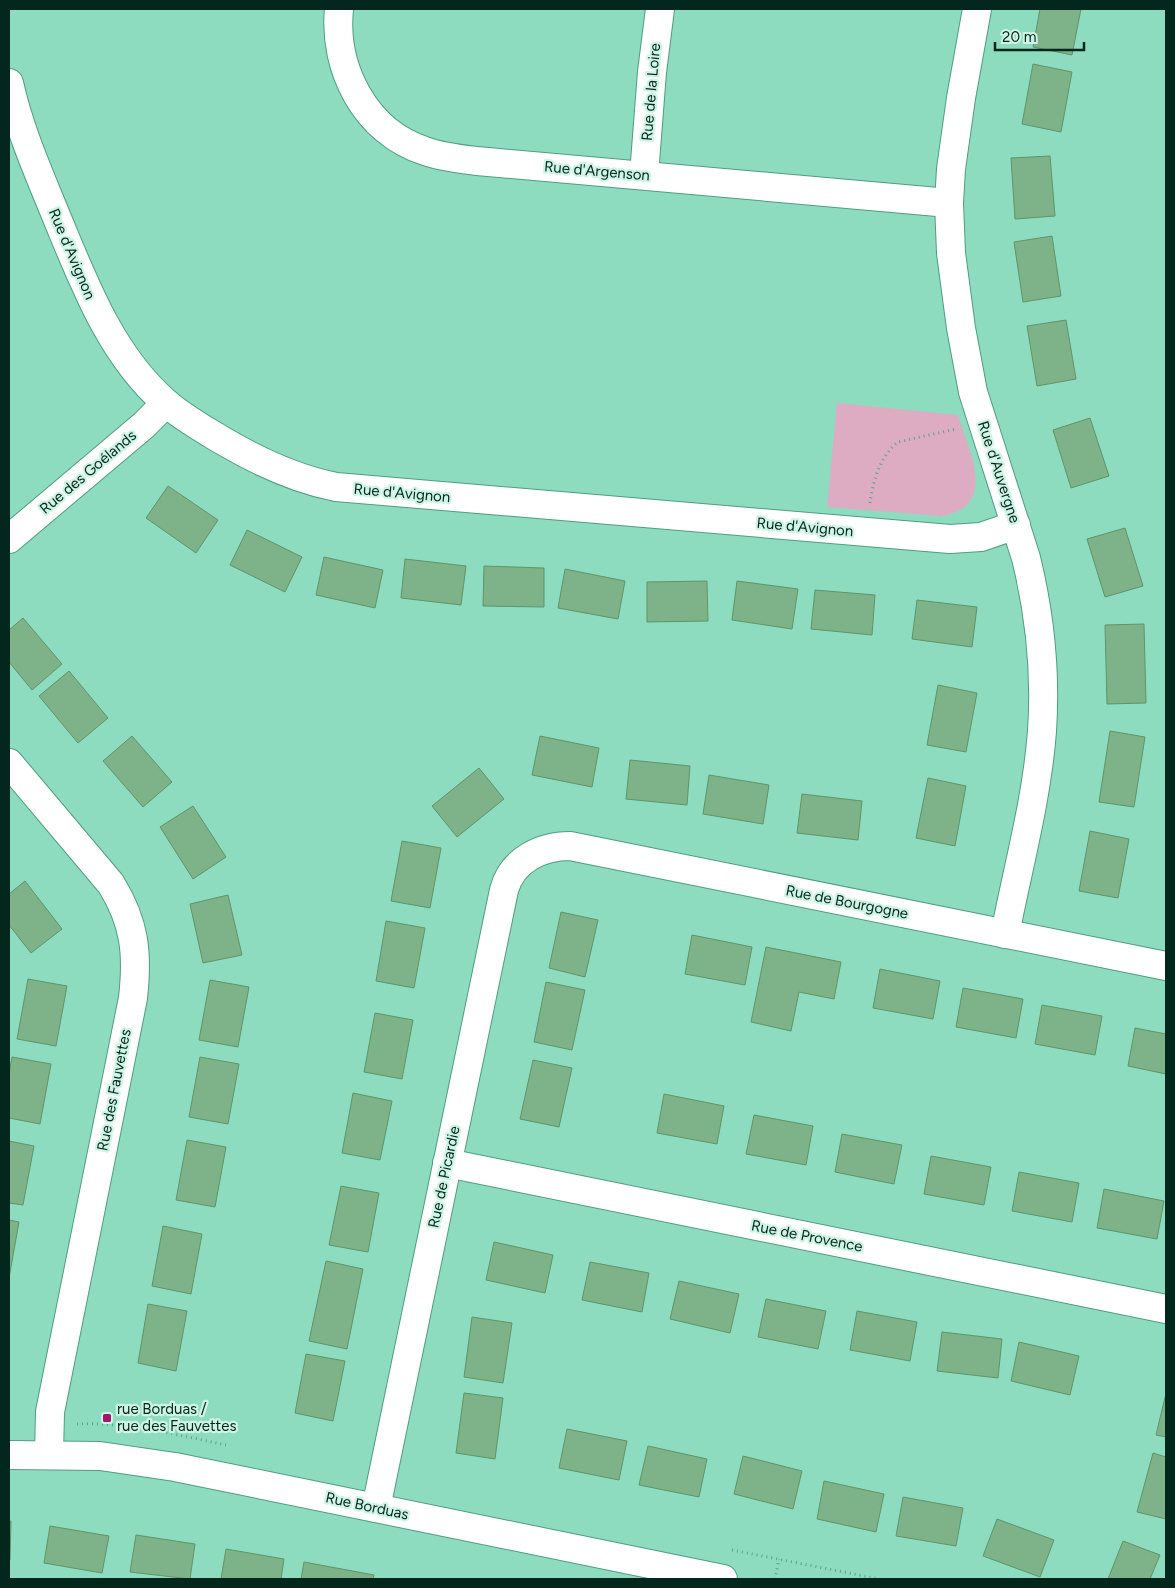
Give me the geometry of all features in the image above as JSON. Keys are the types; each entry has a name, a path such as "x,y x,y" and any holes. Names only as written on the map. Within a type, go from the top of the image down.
{"street":[{"name":"Rue d'Argenson","path":"339,9 337,32 340,55 348,77 370,114 404,142 424,151 451,158 949,203"},
{"name":"Rue de la Loire","path":"644,175 652,72 660,9"},
{"name":"Rue d'Auvergne","path":"977,9 961,98 949,203 951,253 966,360 983,423 1026,558 1038,611 1044,674 1040,754 1005,934"},
{"name":"Rue d'Avignon","path":"9,83 30,152 94,304 123,352 166,403 214,436 262,463 292,476 336,487 950,539 981,536 1016,525"},
{"name":"Rue des Goélands","path":"9,539 144,425 166,403"},
{"name":"Rue des Fauvettes","path":"9,763 111,884 123,903 131,923 136,958 133,998 50,1412 48,1455"},
{"name":"Rue de Bourgogne","path":"530,856 558,846 570,846 1166,966"},
{"name":"Rue de Picardie","path":"376,1508 506,882 518,864 530,856"},
{"name":"Rue de Provence","path":"447,1163 1166,1309"},
{"name":"Rue Borduas","path":"9,1455 100,1456 159,1465 723,1579"}],"path":[{"path":"870,510 875,477 892,446 898,442 962,428"},
{"path":"775,1579 780,1559"}],"shaded area":[{"path":"837,403 958,415 973,460 975,490 970,501 959,511 941,516 827,507"}],"building":[{"path":"1040,9 1081,9 1072,55 1033,47"},
{"path":"1033,64 1072,72 1061,132 1022,124"},
{"path":"1050,156 1055,216 1015,219 1011,158"},
{"path":"1052,236 1061,296 1023,302 1014,242"},
{"path":"1066,320 1076,379 1037,386 1027,326"},
{"path":"1090,418 1109,476 1071,488 1053,430"},
{"path":"168,486 218,520 196,553 146,518"},
{"path":"1125,528 1143,586 1105,597 1087,539"},
{"path":"247,530 302,557 285,592 230,565"},
{"path":"324,557 383,570 375,608 316,595"},
{"path":"405,559 466,566 461,605 401,598"},
{"path":"484,566 544,568 544,607 483,606"},
{"path":"565,569 625,581 618,619 558,608"},
{"path":"707,581 708,621 647,622 647,582"},
{"path":"737,581 798,589 792,629 732,620"},
{"path":"815,590 875,595 872,635 811,629"},
{"path":"917,600 977,607 972,647 912,639"},
{"path":"23,618 62,664 32,690 9,662 9,630"},
{"path":"1144,624 1146,703 1107,704 1105,625"},
{"path":"69,671 108,718 78,743 39,696"},
{"path":"938,685 977,693 966,752 927,745"},
{"path":"1110,731 1145,737 1134,807 1099,802"},
{"path":"132,736 172,782 143,807 103,761"},
{"path":"540,736 599,748 592,787 532,775"},
{"path":"630,760 690,766 687,805 626,799"},
{"path":"479,768 504,799 457,837 432,806"},
{"path":"709,775 769,785 763,824 703,814"},
{"path":"928,778 966,786 955,846 916,838"},
{"path":"802,794 862,801 858,840 797,833"},
{"path":"193,806 226,857 193,879 160,827"},
{"path":"1090,831 1129,839 1118,898 1079,891"},
{"path":"402,841 441,848 430,908 391,901"},
{"path":"25,881 62,929 31,953 9,925 9,894"},
{"path":"228,895 242,955 203,963 190,904"},
{"path":"561,912 598,920 585,977 549,968"},
{"path":"386,921 425,928 414,988 376,981"},
{"path":"692,935 752,947 745,985 685,974"},
{"path":"766,947 841,962 834,999 799,992 791,1031 751,1022"},
{"path":"880,969 940,981 933,1019 873,1008"},
{"path":"28,979 67,986 56,1046 17,1039"},
{"path":"210,980 249,987 238,1047 199,1040"},
{"path":"546,982 585,990 572,1050 534,1042"},
{"path":"963,988 1023,999 1016,1038 956,1027"},
{"path":"1042,1005 1102,1016 1095,1055 1035,1044"},
{"path":"375,1013 413,1020 402,1079 364,1072"},
{"path":"1135,1028 1166,1034 1166,1074 1128,1066"},
{"path":"12,1057 51,1064 40,1124 9,1118 9,1074"},
{"path":"200,1057 239,1064 228,1124 189,1117"},
{"path":"533,1060 572,1068 559,1127 520,1119"},
{"path":"353,1093 392,1101 380,1160 342,1153"},
{"path":"664,1094 724,1106 717,1144 657,1133"},
{"path":"754,1115 813,1126 806,1165 746,1154"},
{"path":"842,1134 902,1145 894,1184 835,1172"},
{"path":"187,1140 226,1147 215,1207 176,1200"},
{"path":"9,1141 34,1146 23,1205 9,1203"},
{"path":"931,1156 991,1167 984,1205 924,1194"},
{"path":"1019,1172 1079,1183 1072,1222 1012,1211"},
{"path":"341,1186 379,1193 368,1252 329,1245"},
{"path":"1104,1189 1164,1201 1157,1239 1097,1228"},
{"path":"9,1220 19,1222 9,1278"},
{"path":"163,1226 202,1234 191,1294 152,1286"},
{"path":"494,1242 553,1255 545,1293 486,1280"},
{"path":"326,1261 363,1269 347,1349 309,1341"},
{"path":"590,1262 649,1273 642,1312 582,1300"},
{"path":"679,1281 739,1294 730,1333 670,1319"},
{"path":"766,1299 826,1311 818,1349 758,1337"},
{"path":"148,1304 187,1311 176,1371 138,1363"},
{"path":"857,1311 917,1322 910,1361 850,1350"},
{"path":"472,1317 512,1323 503,1383 464,1377"},
{"path":"942,1332 1002,1339 998,1378 937,1371"},
{"path":"1019,1342 1079,1356 1070,1395 1011,1381"},
{"path":"306,1354 345,1361 333,1421 295,1413"},
{"path":"464,1393 503,1398 495,1459 456,1453"},
{"path":"1166,1393 1166,1437 1156,1435"},
{"path":"567,1429 627,1441 619,1480 559,1468"},
{"path":"648,1446 707,1459 699,1497 639,1485"},
{"path":"1153,1453 1166,1457 1166,1519 1137,1512"},
{"path":"743,1456 802,1471 793,1509 734,1494"},
{"path":"824,1481 884,1494 876,1532 817,1519"},
{"path":"903,1497 963,1508 956,1546 896,1536"},
{"path":"997,1519 1054,1540 1040,1577 983,1556"},
{"path":"9,1521 11,1521 10,1560 9,1560"},
{"path":"50,1526 109,1536 102,1573 44,1563"},
{"path":"136,1535 195,1544 190,1579 130,1572"},
{"path":"1123,1541 1160,1555 1150,1579 1108,1579"},
{"path":"226,1549 284,1559 281,1579 221,1579"},
{"path":"304,1562 374,1575 373,1579 301,1579"}],"place":[{"name":"rue Borduas / rue des Fauvettes","path":"107,1418"}]}
